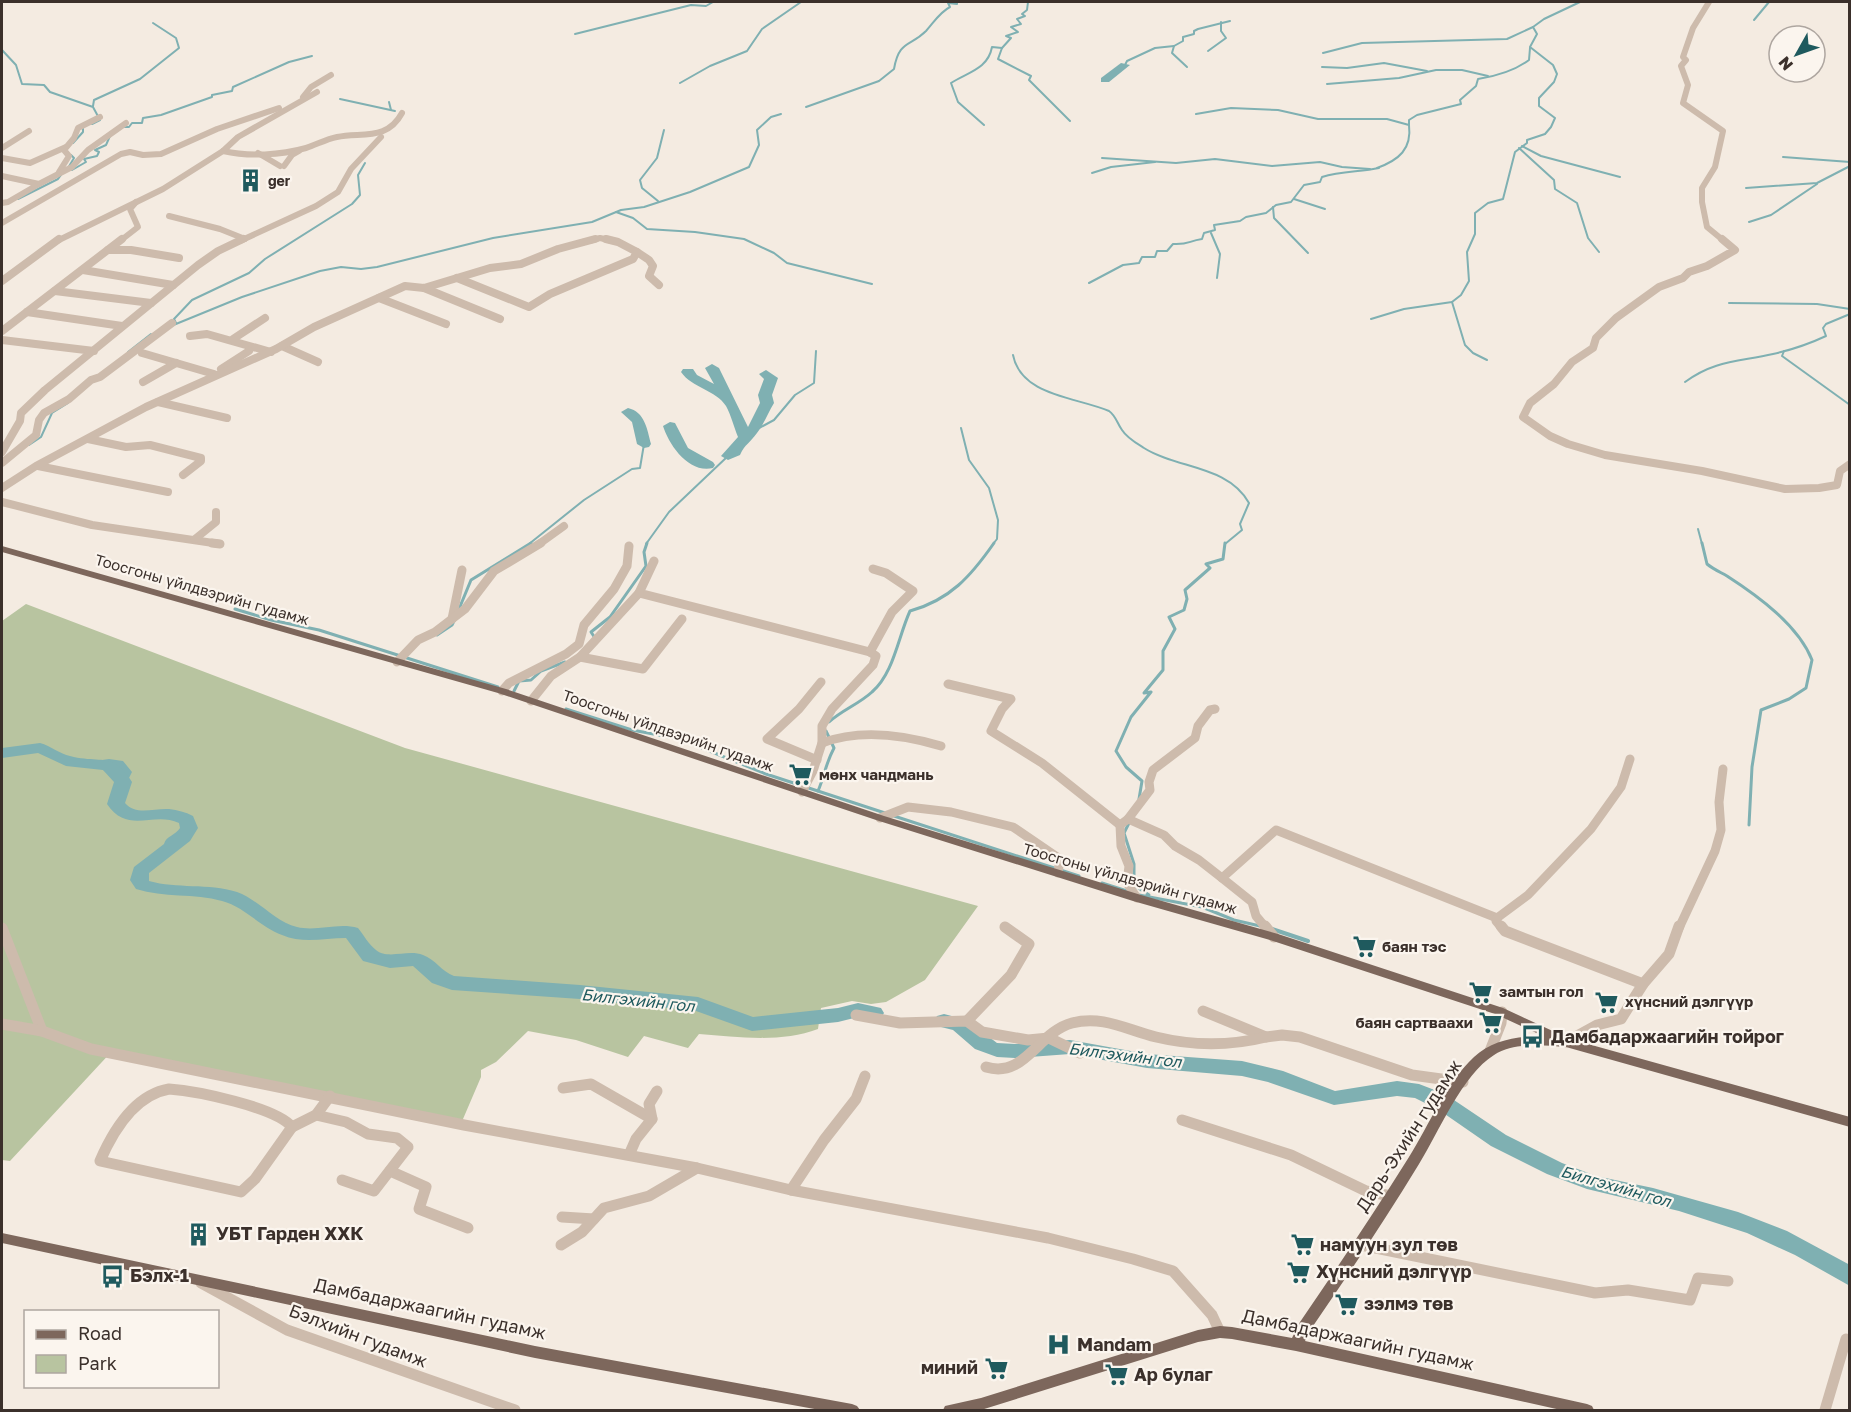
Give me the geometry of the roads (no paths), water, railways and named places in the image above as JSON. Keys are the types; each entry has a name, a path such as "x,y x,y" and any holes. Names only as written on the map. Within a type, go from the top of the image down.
{"main road":[{"name":"Тоосгоны үйлдвэрийн гудамж","path":"2,549 502,691 880,818 1137,898 1274,937 1502,1012 1566,1042"},
{"path":"1490,1051 1524,1042 1566,1042 1849,1123"},
{"name":"Дарь-Эхийн гудамж","path":"1296,1345 1305,1326 1361,1245 1454,1094 1480,1059 1490,1051"},
{"name":"Дамбадаржаагийн гудамж","path":"2,1238 535,1352 852,1410"},
{"name":"Дамбадаржаагийн гудамж","path":"950,1410 981,1404 1198,1336 1220,1332 1296,1345 1587,1410"}],"street":[{"path":"1709,2 1696,18 1686,44 1683,57 1686,60 1681,66 1688,85 1683,103 1723,130 1715,167 1702,188 1702,202 1707,227 1735,250 1707,266 1689,272 1683,278 1659,286 1616,318 1596,338 1593,348 1572,362 1554,384 1530,403 1523,417 1550,436 1589,452 1699,470 1766,488 1819,490 1837,485 1840,471 1850,464"},
{"path":"2,223 121,154 166,153 199,136 270,113 302,98 310,87 331,75"},
{"path":"2,281 65,235 163,189 223,151 238,137 317,92"},
{"path":"256,152 282,166 292,155 304,148 335,138 381,134 400,119 402,113"},
{"path":"58,174 69,156 64,150 78,128 100,117"},
{"path":"2,203 8,202 72,167 88,150 126,123"},
{"path":"2,148 29,131"},
{"path":"2,452 20,421 21,413 122,326 214,254 316,206 338,192 351,169 381,137"},
{"path":"2,158 30,163 66,147"},
{"path":"223,151 256,152 304,148"},
{"path":"2,176 39,184"},
{"path":"2,331 138,227 130,209 135,202"},
{"path":"169,216 220,229 245,239"},
{"path":"424,288 490,268 521,264 558,249 614,234"},
{"path":"600,238 618,242 649,260 653,266 649,276 659,285"},
{"path":"108,250 131,250 179,258"},
{"path":"458,278 529,307 550,294 630,260 637,252"},
{"path":"83,270 173,285"},
{"path":"2,488 36,466 158,402 271,352 314,327 405,286 424,288 500,319"},
{"path":"55,291 151,303"},
{"path":"379,298 446,324"},
{"path":"27,312 122,326"},
{"path":"232,339 265,318"},
{"path":"2,463 36,435 39,420 44,413 69,399 91,380 100,377 172,323"},
{"path":"190,336 207,334 232,339 271,352"},
{"path":"2,340 94,351"},
{"path":"282,346 318,362"},
{"path":"196,385 249,351"},
{"path":"142,353 214,374"},
{"path":"143,382 176,363"},
{"path":"158,402 228,418"},
{"path":"88,439 126,447 150,445 201,458 201,461 183,475"},
{"path":"36,466 168,492"},
{"path":"2,502 92,525 220,544"},
{"path":"195,539 216,522 216,512"},
{"path":"397,662 418,640 452,619 472,602 482,584 494,571 527,553 564,526"},
{"path":"502,691 508,683 566,654 579,644 584,625 614,589 627,567 629,546"},
{"path":"531,701 551,676 580,657 606,626 639,593 654,561"},
{"path":"870,652 891,613 913,591 886,573 873,568"},
{"path":"452,619 462,570"},
{"path":"639,593 870,652 876,656 876,660 853,688 832,709 822,726 822,743 817,760 802,792"},
{"path":"580,657 643,669 682,620"},
{"path":"817,760 767,739 799,709 821,682"},
{"path":"948,684 1011,699 994,722 991,731 1039,761 1095,807 1124,822 1164,835 1175,846 1199,860 1252,902 1256,916 1274,937"},
{"path":"1137,898 1127,883 1129,866 1121,846 1124,822 1150,790 1149,782 1153,770 1195,738 1198,726 1210,710 1215,709"},
{"path":"822,743 836,738 860,736 910,736 941,746"},
{"path":"1497,918 1528,895 1591,829 1621,787 1630,759"},
{"path":"1566,1042 1597,1024 1621,1019 1642,984 1669,954 1680,924 1715,851 1721,830 1719,802 1723,769"},
{"path":"880,818 908,807 951,812 1012,827 1027,835 1059,860 1058,873"},
{"path":"1222,879 1276,830 1497,918"},
{"path":"1497,918 1496,921 1505,931 1642,984"},
{"path":"967,1021 1005,983 1025,957 1029,944 1005,927"},
{"path":"2,928 42,1031"},
{"path":"1203,1011 1266,1037"},
{"path":"1490,1051 1497,1035 1502,1012"},
{"path":"856,1015 900,1023 967,1021 982,1032 1028,1040 1046,1040 1080,1053"},
{"path":"986,1067 997,1070 1013,1066 1034,1051 1055,1031 1073,1023 1097,1020 1143,1034 1209,1045 1239,1043 1275,1035 1299,1038 1412,1075 1462,1082"},
{"path":"2,1024 42,1031 91,1049 464,1125 697,1168 791,1190 1048,1238 1173,1271 1212,1315 1220,1332"},
{"path":"791,1190 824,1140 856,1100 865,1076"},
{"path":"563,1088 591,1084 652,1119"},
{"path":"292,1127 285,1118 185,1089 159,1090 138,1104 119,1126 100,1161 241,1192 255,1179 292,1127 316,1115 330,1096"},
{"path":"629,1155 636,1139 652,1119 649,1104 657,1091"},
{"path":"316,1115 346,1122 368,1134 397,1138 408,1147 374,1191 342,1180"},
{"path":"1182,1120 1291,1155 1366,1191 1391,1196"},
{"path":"561,1245 582,1232 604,1208 649,1196 697,1168"},
{"path":"390,1171 426,1187 419,1209 468,1228"},
{"path":"562,1217 594,1218"},
{"path":"1361,1245 1595,1293 1608,1294 1619,1289 1631,1289 1690,1300 1698,1278 1728,1281"},
{"name":"Бэлхийн гудамж","path":"195,1280 287,1330 515,1410"},
{"path":"1825,1410 1846,1339"}],"water":[{"path":"109,759 123,761 132,772 119,798 116,799 121,787 113,778 98,767 81,763"}],"waterway":[{"path":"303,2 320,2"},
{"path":"575,34 691,5 706,6 713,2"},
{"path":"680,83 710,66 747,51 762,29 801,2"},
{"path":"806,107 879,81 894,69 902,48 926,31 940,14 950,7 948,3 957,4 957,2"},
{"path":"1002,48 1011,38 1006,36 1018,32 1011,27 1021,24 1017,19 1025,16 1022,14 1027,10 1028,2"},
{"path":"1533,27 1544,19 1580,2"},
{"path":"1754,20 1769,2"},
{"path":"1221,23 1230,21"},
{"path":"93,106 94,100 140,79 179,48 176,38 153,23"},
{"path":"1174,46 1183,41 1183,37 1194,34 1194,31 1198,29 1221,23"},
{"path":"1208,51 1226,38 1221,31 1221,23"},
{"path":"1323,53 1362,43 1507,39 1533,27"},
{"path":"1523,146 1527,140 1545,134 1555,118 1539,106 1539,98 1554,82 1557,74 1553,65 1530,47 1537,34 1533,27"},
{"path":"1125,65 1127,61 1155,48 1174,46"},
{"path":"1174,46 1172,53 1187,67"},
{"path":"984,125 958,102 951,83 982,65 992,47 1002,48"},
{"path":"1002,48 998,59 1031,76 1029,80 1070,121"},
{"path":"1409,125 1409,120 1417,115 1461,104 1460,100 1476,86 1478,79 1505,72 1523,64 1529,60 1530,48"},
{"path":"2,50 16,65 22,84 44,85 50,92 93,107 100,120 92,124"},
{"path":"121,127 129,127 132,123 142,123 143,118 161,115 212,97 212,95 232,91 233,87 289,62 312,56"},
{"path":"1322,67 1347,68 1384,63 1427,71"},
{"path":"1105,80 1125,65"},
{"path":"1327,84 1399,78 1436,70 1462,70 1488,76"},
{"path":"340,99 395,111"},
{"path":"389,102 391,110"},
{"path":"1196,114 1231,108 1278,110 1318,119 1387,119 1409,125"},
{"path":"616,212 644,207 690,192 749,167 759,145 757,130 771,117 781,114"},
{"path":"1377,168 1398,157 1406,147 1409,125"},
{"path":"73,143 83,132 83,128"},
{"path":"658,201 642,188 640,180 657,158 664,130"},
{"path":"72,170 86,162 84,159 97,156 99,152 95,150 106,145 110,136"},
{"path":"1523,146 1541,156 1620,177"},
{"path":"1452,302 1461,295 1469,281 1467,252 1475,234 1475,213 1488,203 1503,199 1515,152 1520,149"},
{"path":"1520,149 1554,180 1555,189 1577,203 1588,238 1599,252"},
{"path":"68,168 74,158 71,155"},
{"path":"1783,157 1850,162"},
{"path":"1102,158 1176,163 1215,159 1272,166 1320,162 1342,167 1370,169"},
{"path":"1092,173 1111,167 1155,162"},
{"path":"176,323 174,319 192,300 249,273 265,259 352,204 360,195 358,175 365,163"},
{"path":"1746,188 1817,183 1850,166"},
{"path":"1273,207 1291,202 1304,185 1320,182 1322,177 1379,168"},
{"path":"18,199 58,179 61,175"},
{"path":"1749,222 1771,215 1817,184"},
{"path":"1294,199 1325,209"},
{"path":"1089,283 1123,265 1139,263 1142,257 1155,257 1157,251 1167,251 1173,244 1202,239 1204,233 1215,230 1214,225 1240,221 1246,217 1266,213 1273,207"},
{"path":"1273,207 1274,218 1308,253"},
{"path":"171,326 242,297 320,271 341,267 361,269 377,267 493,238 592,222 616,212"},
{"path":"616,212 633,218 647,229 695,232 744,239 774,253 787,263 872,284"},
{"path":"1211,233 1220,254 1217,278"},
{"path":"1371,319 1404,309 1452,302"},
{"path":"1452,302 1465,345 1473,353 1487,360"},
{"path":"1729,303 1817,304 1850,309"},
{"path":"1685,382 1706,369 1813,342 1826,336 1823,328 1826,324 1850,314"},
{"path":"128,352 151,334"},
{"path":"750,433 774,420 795,395 814,383 816,351"},
{"path":"1784,351 1782,356 1850,405"},
{"path":"1013,355 1018,369 1038,387 1109,411 1126,435 1144,448 1157,455 1215,474 1240,491 1249,503 1240,524 1242,530 1225,544"},
{"path":"712,368 733,407 745,438"},
{"path":"688,372 692,378 717,391 725,399"},
{"path":"745,438 755,426 767,403 765,395 771,378 766,374"},
{"path":"29,445 41,437 52,413 68,403"},
{"path":"628,412 638,421 644,444"},
{"path":"670,426 683,451 708,465"},
{"path":"961,428 969,460 989,488 998,520 997,539 993,544"},
{"path":"728,456 735,452 735,446 745,438"},
{"path":"529,544 584,500 632,469 640,468 644,444"},
{"path":"646,544 669,512 728,456"},
{"path":"1698,529 1702,544"},
{"path":"459,609 471,580 531,543"},
{"path":"595,638 591,632 610,617 646,566 644,552 647,543"},
{"path":"829,722 872,692 886,675 910,611 937,600 958,585 977,566 994,543"},
{"path":"1139,799 1142,781 1126,767 1116,751 1131,717 1151,692 1144,693 1163,670 1163,651 1175,629 1169,617 1184,610 1187,599 1185,590 1210,568 1206,564 1223,559 1225,543"},
{"path":"1702,543 1707,564 1739,584 1776,612 1797,635 1812,660 1806,688 1789,699 1761,710 1752,767 1749,825"},
{"path":"235,609 271,620 319,630 498,687"},
{"path":"437,635 452,625 454,621"},
{"path":"514,691 519,681 531,680 541,671 565,662"},
{"path":"566,709 632,730 680,739 766,774 885,813"},
{"path":"818,791 834,748 826,731"},
{"name":"Билгэхийн гол","path":"2,753 40,748 66,761 108,765 117,772 123,782 116,804 122,811 130,815 169,815 187,820 189,828 184,837 172,843 176,843 140,871 139,880 142,885 229,896 246,903 285,930 298,934 351,932 370,956 390,961 406,958 419,960 439,978 452,983 580,992 698,1004 752,1024 838,1015 858,1010 874,1013"},
{"path":"894,816 1079,876"},
{"path":"1130,821 1124,833 1134,864 1134,885 1149,895"},
{"path":"1102,883 1127,891"},
{"path":"1139,895 1202,907 1234,920 1260,926"},
{"path":"1272,929 1308,941"},
{"name":"Билгэхийн гол","path":"944,1021 960,1025 982,1044 997,1050 1015,1051 1061,1046 1147,1061 1242,1068 1276,1077 1334,1098 1397,1088 1419,1091 1446,1105 1499,1140 1555,1168 1587,1181 1679,1203 1755,1227 1803,1249 1850,1277"}],"place":[{"name":"ger","path":"250,181"},
{"name":"мөнх чандмань","path":"801,775"},
{"name":"баян тэс","path":"1364,947"},
{"name":"замтын гол","path":"1481,992"},
{"name":"хүнсний дэлгүүр","path":"1607,1002"},
{"name":"баян сартваахи","path":"1491,1023"},
{"name":"Дамбадаржаагийн тойрог","path":"1533,1037"},
{"name":"УБТ Гарден ХХК","path":"198,1234"},
{"name":"намуун зул төв","path":"1302,1245"},
{"name":"Хүнсний дэлгүүр","path":"1298,1272"},
{"name":"Бэлх-1","path":"112,1276"},
{"name":"зэлмэ төв","path":"1346,1304"},
{"name":"Mandam","path":"1059,1345"},
{"name":"миний","path":"996,1368"},
{"name":"Ар булаг","path":"1116,1375"}]}
